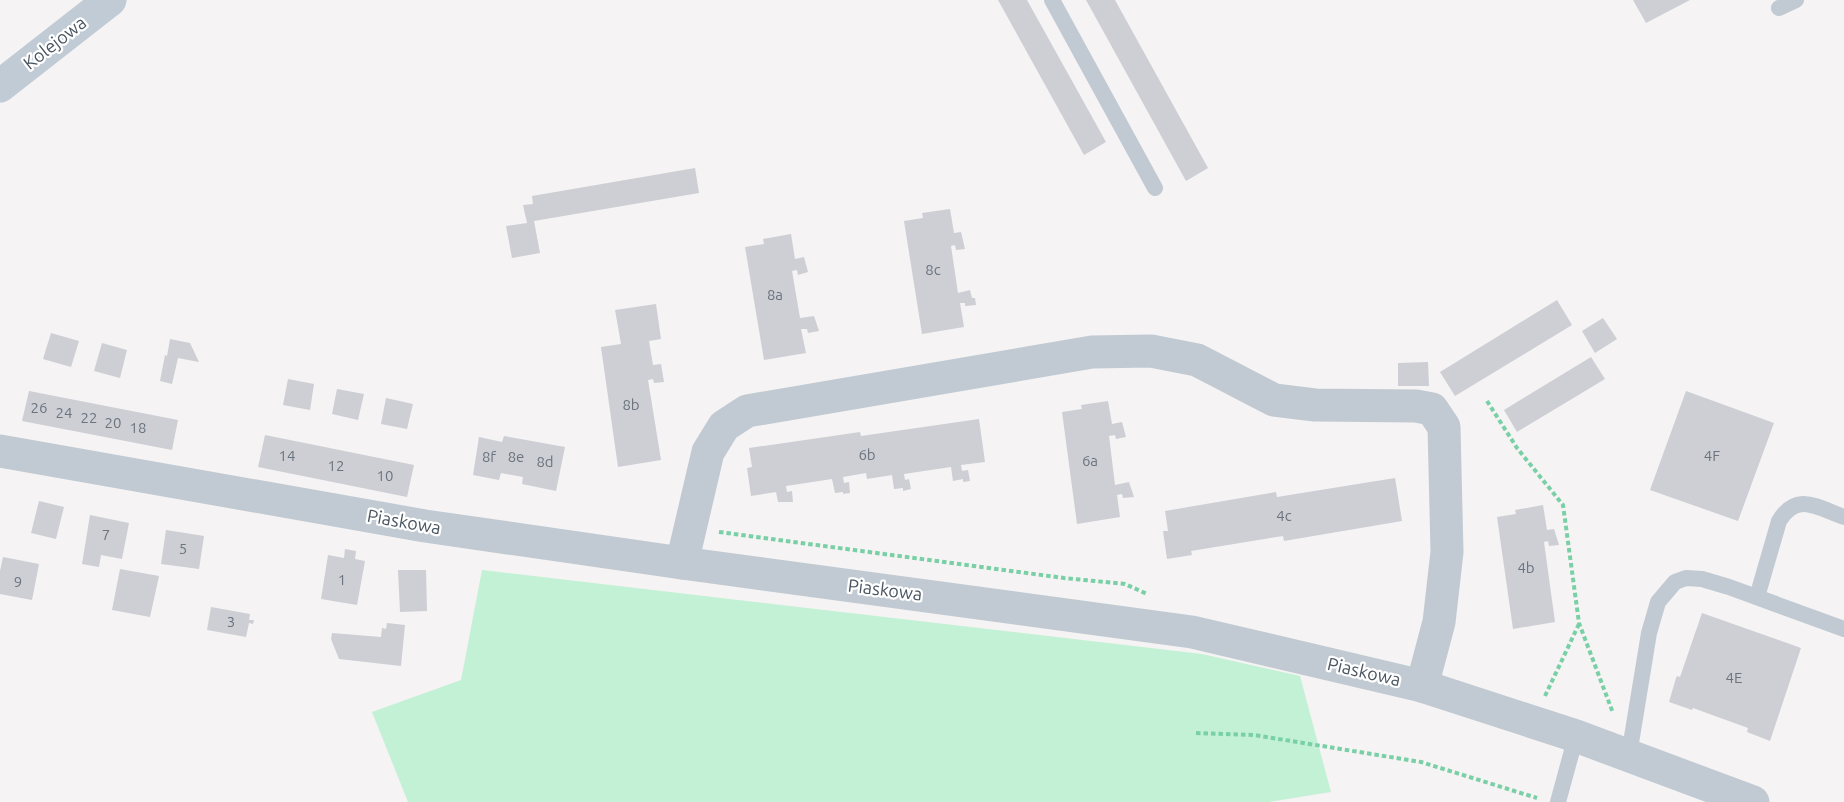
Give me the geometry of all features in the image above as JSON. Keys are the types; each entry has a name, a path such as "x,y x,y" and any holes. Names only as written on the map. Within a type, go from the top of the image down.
{"street":[{"name":"Kolejowa","path":"0,86 110,0"},
{"path":"682,563 708,452 724,426 747,411 1092,352 1151,351 1197,360 1274,400 1315,405 1416,406 1432,409 1444,427 1447,552 1439,622 1422,686"},
{"name":"Piaskowa","path":"0,451 425,526 1192,632 1422,686 1576,736 1753,802"}],"lane":[{"path":"1052,0 1155,188"},
{"path":"1779,8 1796,0"},
{"path":"1757,597 1779,521 1786,510 1793,505 1806,504 1844,517"},
{"path":"1629,755 1649,633 1658,602 1675,582 1686,578 1702,579 1844,629"},
{"path":"1558,802 1576,736"}],"path":[{"path":"1487,401 1518,448 1563,505 1580,623 1616,722"},
{"path":"1545,697 1580,623"},
{"path":"1196,733 1254,735 1421,762 1539,799"}],"green space":[{"path":"482,570 1202,654 1300,676 1331,792 1269,802 408,802 372,712 461,680"}],"building":[{"path":"998,0 1027,0 1106,142 1084,155"},
{"path":"1086,0 1115,0 1208,168 1186,181"},
{"path":"1633,0 1690,0 1646,23"},
{"path":"695,168 699,193 534,221 540,253 512,258 506,226 527,223 523,205 533,204 532,196"},
{"path":"950,209 954,233 961,232 965,249 956,250 955,245 951,246 958,293 970,290 976,305 965,306 965,303 960,303 964,327 922,334 904,221 923,218 922,213"},
{"path":"791,234 795,259 804,257 808,272 798,275 797,270 792,271 800,318 814,316 819,331 808,333 807,329 801,329 806,353 764,360 745,247 764,244 763,239"},
{"path":"1557,300 1572,325 1455,396 1440,372"},
{"path":"656,304 661,339 649,341 653,365 661,364 664,382 654,383 653,379 648,380 661,460 618,467 601,347 621,344 615,310"},
{"path":"1603,318 1617,339 1595,353 1582,331"},
{"path":"51,333 79,341 71,367 43,359"},
{"path":"170,339 190,343 199,362 178,358 172,384 160,381"},
{"path":"102,343 127,350 120,378 94,371"},
{"path":"1591,357 1605,379 1517,432 1504,410"},
{"path":"1428,362 1429,386 1398,386 1398,363"},
{"path":"288,379 314,384 310,410 283,405"},
{"path":"337,389 364,394 358,420 332,414"},
{"path":"29,391 178,420 172,450 22,421"},
{"path":"1686,391 1774,423 1738,521 1650,490"},
{"path":"386,398 413,404 407,429 381,424"},
{"path":"1108,401 1112,424 1122,422 1126,437 1116,439 1115,435 1109,436 1115,485 1129,482 1134,497 1123,498 1122,494 1117,495 1120,517 1077,524 1062,412 1082,409 1081,405"},
{"path":"979,419 985,462 961,465 962,471 968,470 970,481 963,482 963,479 953,481 951,467 904,474 905,480 909,479 911,489 903,491 903,488 894,489 892,475 867,479 866,473 843,477 844,483 849,482 850,493 835,493 832,479 786,486 787,492 792,491 793,502 778,502 776,492 751,496 747,468 752,467 749,448 860,432 861,436"},
{"path":"265,435 414,465 407,497 258,467"},
{"path":"504,436 565,447 556,491 522,484 523,477 501,473 499,480 473,475 479,437 502,442"},
{"path":"1395,478 1402,521 1284,541 1283,536 1191,551 1192,555 1167,559 1163,531 1168,531 1165,511 1276,492 1277,497"},
{"path":"39,501 64,507 56,539 31,533"},
{"path":"1543,505 1547,530 1554,529 1559,545 1549,546 1548,541 1544,542 1555,622 1513,629 1497,517 1516,514 1515,510"},
{"path":"90,515 129,523 122,559 101,555 99,567 82,564"},
{"path":"166,530 204,536 199,569 161,564"},
{"path":"345,549 356,551 355,559 365,561 357,605 321,599 328,555 344,558"},
{"path":"3,557 39,564 32,600 0,594 0,571"},
{"path":"120,569 159,576 150,617 112,610"},
{"path":"398,570 426,570 427,611 400,612"},
{"path":"211,607 250,614 249,620 254,620 253,624 249,623 246,637 207,630"},
{"path":"1702,613 1801,648 1770,741 1747,732 1748,728 1693,708 1692,710 1669,702"},
{"path":"387,623 405,625 401,666 339,659 331,639 332,633 381,637 382,628 386,629"}]}
